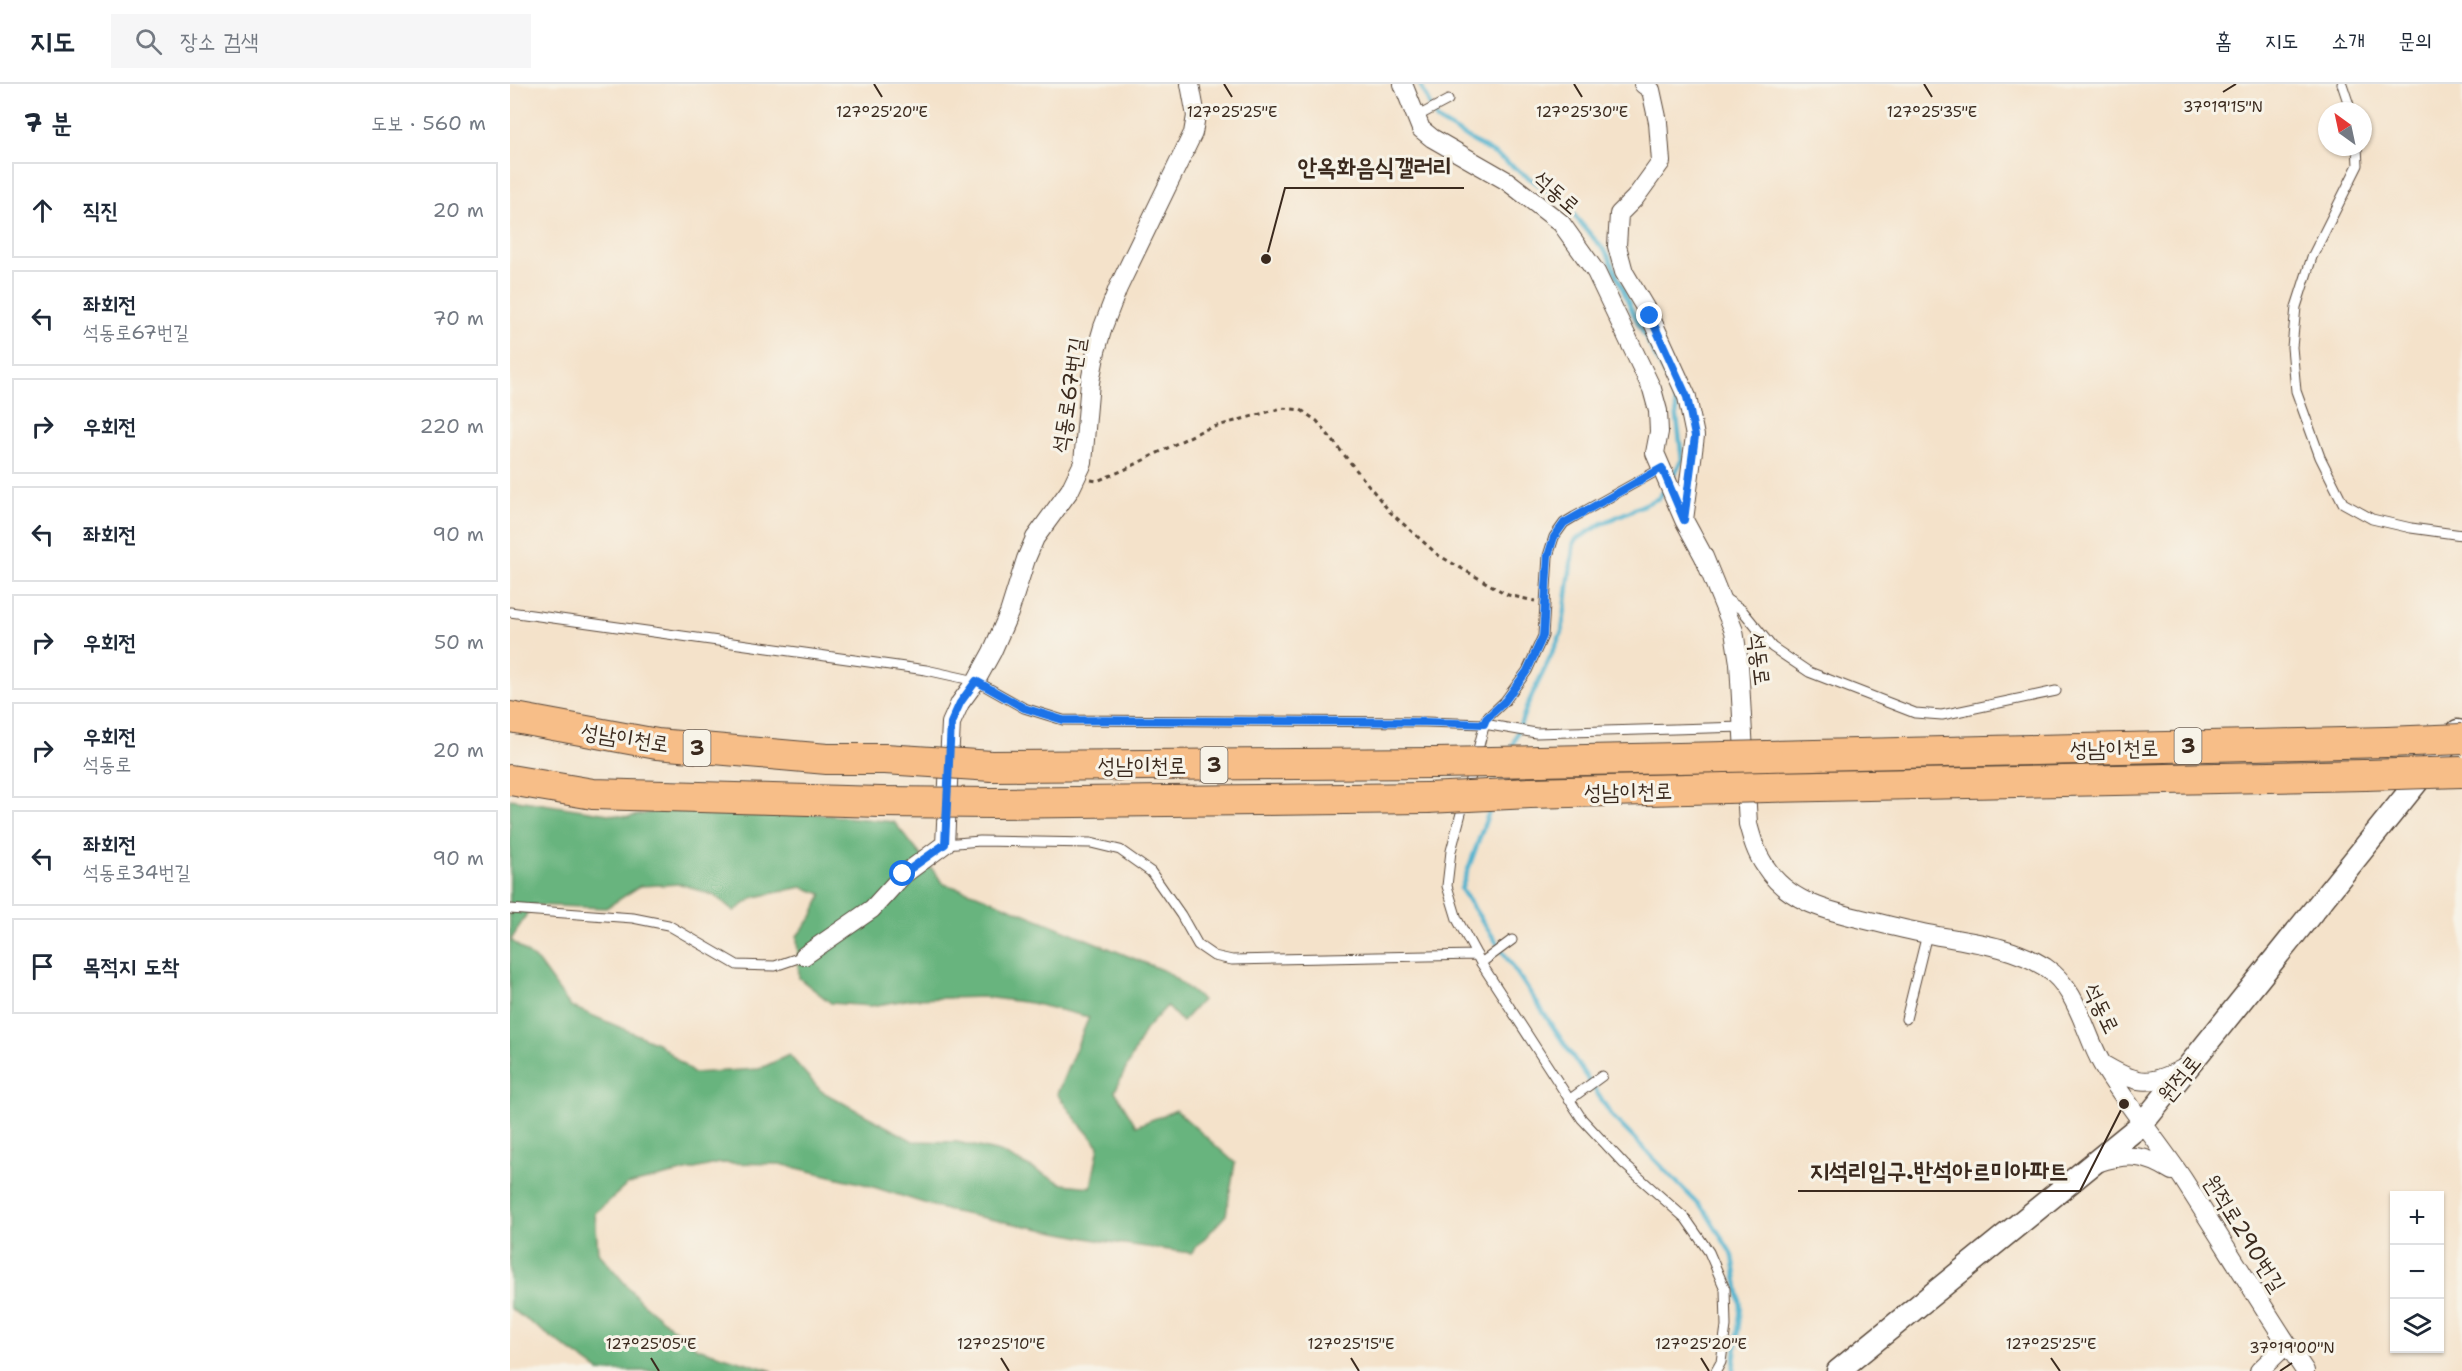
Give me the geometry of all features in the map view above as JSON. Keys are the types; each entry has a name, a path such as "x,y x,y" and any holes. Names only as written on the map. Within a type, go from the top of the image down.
{"highway":[{"name":"성남이천로","path":"510,717 657,744 827,759 885,759 992,766 1435,764 1538,747 1725,757 2462,739"},
{"name":"성남이천로","path":"510,780 593,794 993,803 1427,798 1530,793 2462,772"}],"street":[{"name":"석동로67번길","path":"945,844 951,723 960,703 976,681 1010,613 1026,559 1035,538 1070,490 1083,463 1090,382 1096,351 1118,288 1193,133 1196,116 1190,84"},
{"name":"석동로","path":"1403,84 1420,115 1421,129 1432,138 1507,181 1561,223 1596,272 1652,389 1658,411 1659,432 1655,453 1684,520 1704,557 1734,631 1739,663 1748,825 1755,848 1766,868 1784,888 1804,902 1828,911 1927,934 2000,946 2047,968 2063,982 2077,1006 2102,1063 2142,1124"},
{"path":"1643,84 1651,90 1658,122 1661,162 1635,198 1619,214 1617,246 1624,272 1650,316 1687,397 1695,436 1684,520"},
{"name":"원적로","path":"1838,1371 2142,1124 2462,727"},
{"path":"804,956 872,909 903,874 945,844"},
{"path":"2102,1063 2123,1076 2140,1081 2161,1080 2188,1067"},
{"name":"원적로290번길","path":"2142,1124 2181,1177 2305,1371"},
{"path":"2092,1165 2118,1156 2140,1157 2156,1161 2181,1177"},
{"path":"2264,1369 2287,1344"}],"lane":[{"path":"2343,84 2348,102"},
{"path":"1420,115 1444,102"},
{"path":"2357,156 2358,165 2312,257 2296,307 2292,347 2295,391 2320,457 2343,503 2372,519 2411,528 2462,535"},
{"path":"1663,470 1564,523 1554,537 1548,556 1543,636 1527,671 1505,701 1486,719 1484,724 1451,851 1447,886 1457,919 1572,1097 1582,1119 1624,1164 1686,1219 1709,1252 1725,1288 1726,1326 1721,1362 1716,1371"},
{"path":"1720,594 1742,610 1772,646 1809,672 1915,713 1942,715 2056,691"},
{"path":"510,612 926,670 976,681 1024,708 1063,720 1484,724 1495,726 1538,747 1743,727"},
{"path":"945,844 980,841 1091,843 1120,850 1150,872 1181,915 1198,945 1214,956 1223,958 1244,960 1482,958 1509,942"},
{"path":"510,909 633,918 668,925 737,965 775,966 804,956"},
{"path":"1906,1019 1927,934"},
{"path":"1572,1097 1600,1078"}],"path":[{"path":"1076,478 1097,481 1125,470 1203,430 1282,408 1301,410 1317,421 1390,512 1438,555 1508,595 1545,604"}],"green space":[{"path":"510,799 628,817 679,807 738,806 894,822 944,884 974,893 1167,972 1202,1000 1182,1022 1167,1006 1145,1030 1115,1091 1136,1126 1176,1110 1235,1163 1226,1215 1191,1253 1102,1241 949,1211 864,1184 780,1164 720,1163 627,1185 595,1213 598,1252 640,1301 697,1348 773,1371 599,1371 510,1308","holes":["681,884 715,896 734,911 755,897 802,887 822,894 812,917 797,936 799,978 831,1003 871,1006 912,999 984,997 1031,1003 1089,1017 1057,1094 1099,1146 1091,1187 1063,1184 1000,1152 957,1142 913,1141 821,1091 789,1055 759,1069 693,1073 659,1044 570,1006 538,962 511,940 532,905 606,908 640,886"]}],"waterway":[{"path":"1420,84 1437,120 1495,154 1562,201 1608,255 1634,315 1674,392 1682,460 1671,479"},
{"path":"1511,750 1527,706 1562,632 1574,541 1603,523 1659,498 1665,489"},
{"path":"1491,806 1461,889 1613,1117 1705,1211 1733,1256 1741,1307 1733,1371"}],"place":[{"name":"안옥화음식갤러리","path":"1266,259"},
{"name":"지석리입구.반석아르미아파트","path":"2124,1104"}],"route":[{"path":"903,874 945,844 951,723 960,703 976,681 1024,708 1063,720 1484,724 1486,719 1505,701 1527,671 1543,636 1548,556 1554,537 1564,523 1662,468 1684,520 1695,436 1687,397 1650,316"}]}
